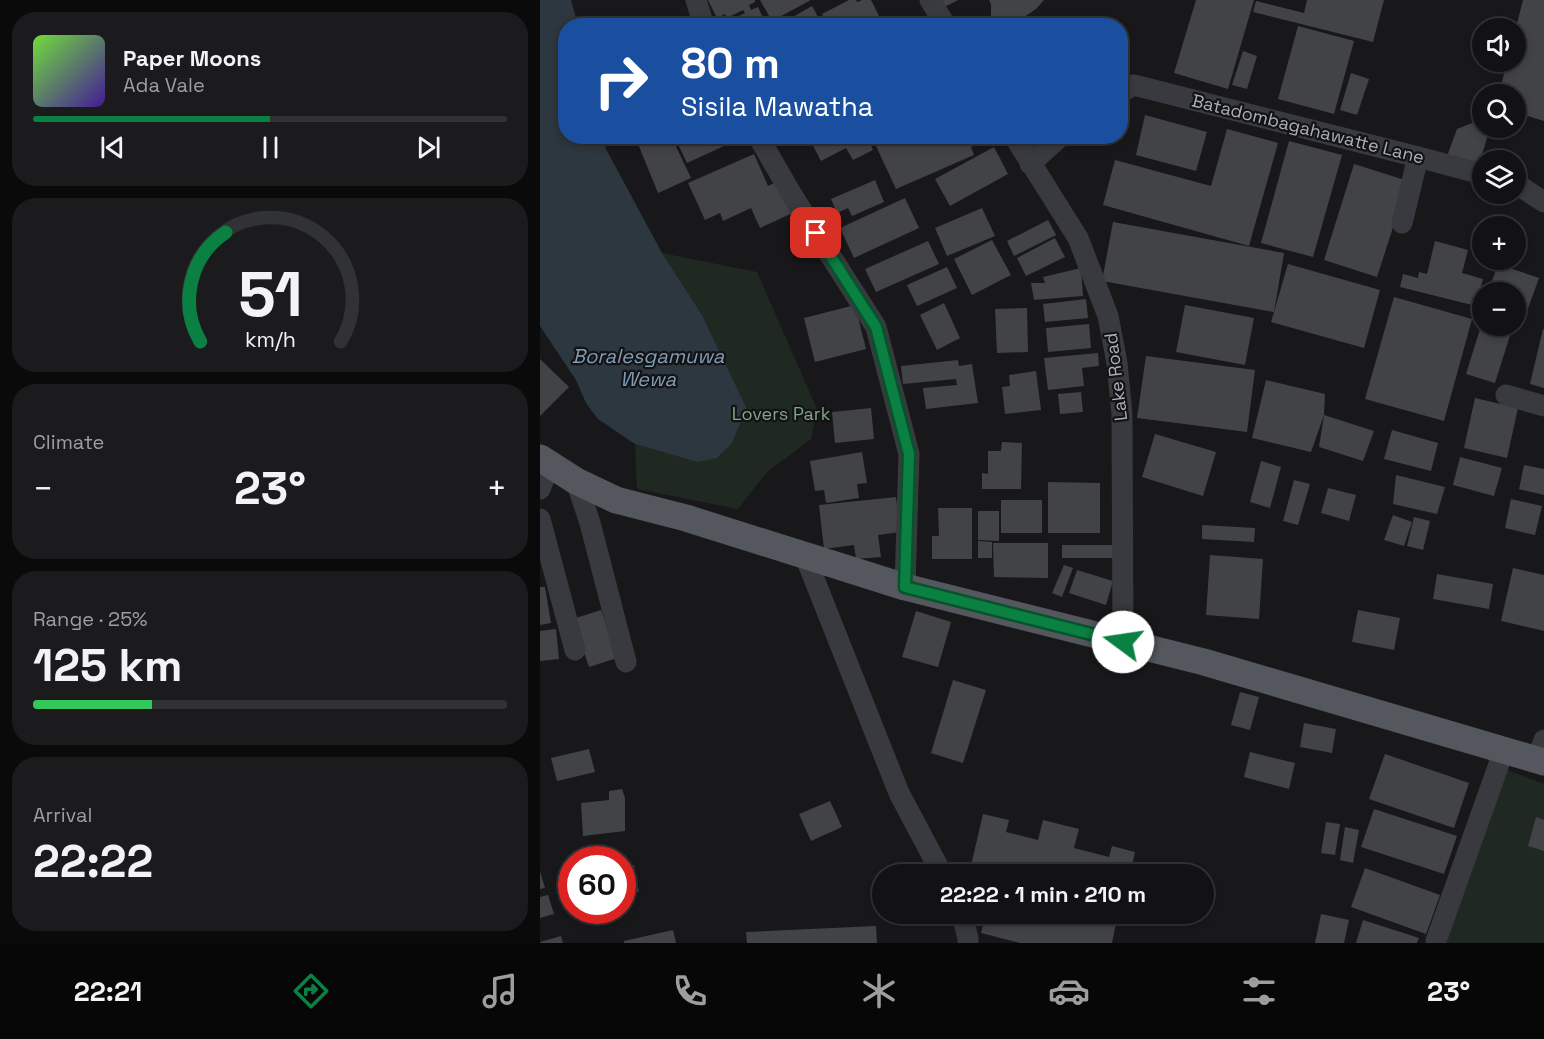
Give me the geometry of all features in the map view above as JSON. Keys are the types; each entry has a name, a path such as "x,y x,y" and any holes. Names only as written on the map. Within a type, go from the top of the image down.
{"main road":[{"path":"543,470 576,481 616,500 686,518 905,587 1204,663 1504,750 1542,754"}],"street":[{"path":"696,0 702,18"},
{"path":"930,0 941,18"},
{"name":"Batadombagahawatte Lane","path":"1128,89 1472,171"},
{"path":"763,144 792,195 876,327 909,454 905,587"},
{"name":"Lake Road","path":"1019,144 1078,238 1108,316 1117,363 1122,414 1123,642"},
{"path":"1030,164 1052,144"},
{"path":"1402,223 1418,157"},
{"path":"1526,190 1544,202"},
{"path":"1506,395 1544,406"},
{"path":"576,481 590,523 626,662"},
{"path":"540,519 575,650"},
{"path":"805,556 899,793 937,864"},
{"path":"1437,941 1504,750"},
{"path":"964,924 968,943"}],"green space":[{"name":"Lovers Park","path":"662,253 757,272 817,409 811,439 766,473 738,509 637,489 635,444 697,462 747,409 702,315"},
{"path":"1499,767 1544,784 1544,943 1442,943"}],"water":[{"name":"Boralesgamuwa Wewa","path":"540,0 571,0 576,18 558,18 558,144 605,144 662,253 702,315 747,409 731,444 717,458 697,462 635,444 598,419 586,403 576,380 540,326"}],"building":[{"path":"708,0 755,0 749,5 751,10 758,7 763,18 735,18 745,13 743,10 727,18 725,14 717,18"},
{"path":"760,0 811,0 778,18 770,18"},
{"path":"849,0 857,2 871,0 880,18 824,18 822,14"},
{"path":"936,0 958,0 941,9"},
{"path":"989,0 1044,0 1023,18 994,18 991,16"},
{"path":"1196,0 1254,0 1228,89 1174,73"},
{"path":"1307,0 1384,0 1373,42 1253,12 1256,1 1304,13"},
{"path":"1523,0 1544,0 1544,121 1526,115 1526,84 1502,84 1504,72 1526,72 1526,18 1518,18"},
{"path":"812,6 819,18 791,18"},
{"path":"1298,26 1354,41 1334,114 1278,99"},
{"path":"1243,51 1257,56 1247,89 1232,85"},
{"path":"1351,73 1369,79 1357,115 1340,110"},
{"path":"1145,115 1207,132 1196,171 1136,155"},
{"path":"1472,123 1472,138 1487,138 1483,150 1472,150 1472,166 1446,159 1457,129"},
{"path":"1227,129 1278,143 1249,246 1103,205 1115,160 1211,186"},
{"path":"1289,141 1342,155 1313,257 1261,243"},
{"path":"638,144 675,144 691,178 658,193"},
{"path":"678,144 728,144 687,163"},
{"path":"812,144 870,144 873,150 853,160 846,148 821,161"},
{"path":"880,144 977,144 971,147 974,155 896,189 876,146"},
{"path":"994,147 1008,174 950,206 935,179"},
{"path":"754,154 768,186 781,180 795,212 760,228 751,208 723,221 720,213 705,220 688,183"},
{"path":"1354,164 1408,181 1377,277 1324,260"},
{"path":"875,180 884,202 852,216 848,208 837,213 831,199"},
{"path":"905,198 919,228 854,258 840,228"},
{"path":"982,208 995,236 947,256 935,228"},
{"path":"1048,220 1056,235 1014,256 1007,241"},
{"path":"1113,222 1284,253 1274,312 1102,281"},
{"path":"1055,238 1065,257 1026,276 1017,258"},
{"path":"992,240 1011,275 972,295 954,259"},
{"path":"928,241 939,264 876,292 865,269"},
{"path":"1435,241 1468,250 1462,273 1483,279 1482,282 1472,282 1472,305 1400,287 1403,274 1418,278 1419,272 1427,274"},
{"path":"1288,264 1380,290 1364,348 1271,322"},
{"path":"947,267 957,288 917,306 907,285"},
{"path":"1081,268 1083,296 1034,300 1031,283 1045,283 1043,277"},
{"path":"1496,270 1516,270 1539,278 1526,314 1526,282 1492,282"},
{"path":"1394,297 1472,319 1444,421 1365,399"},
{"path":"1086,299 1088,318 1045,322 1043,304"},
{"path":"944,303 960,338 937,350 920,315"},
{"path":"855,305 866,349 815,362 804,318"},
{"path":"1185,305 1254,318 1245,365 1176,352"},
{"path":"1027,308 1028,352 997,353 995,309"},
{"path":"1089,324 1091,348 1048,352 1046,328"},
{"path":"1544,329 1544,388 1530,384"},
{"path":"1478,336 1510,336 1495,383 1466,374"},
{"path":"1098,353 1099,366 1082,368 1084,386 1048,390 1044,358"},
{"path":"1146,356 1255,370 1247,432 1137,418"},
{"path":"540,359 569,387 540,416"},
{"path":"958,360 959,366 972,364 978,403 926,409 923,388 957,385 956,379 903,384 901,366"},
{"path":"1036,371 1041,410 1005,414 1002,387 1010,386 1009,375"},
{"path":"1266,380 1325,394 1324,415 1311,452 1252,438"},
{"path":"1081,392 1083,412 1060,414 1058,394"},
{"path":"1475,398 1518,408 1507,458 1464,448"},
{"path":"871,408 874,439 835,443 832,412"},
{"path":"1324,415 1374,431 1363,461 1319,447"},
{"path":"1392,430 1438,443 1431,471 1384,459"},
{"path":"1155,434 1216,452 1203,496 1142,477"},
{"path":"1002,442 1022,443 1021,489 982,489 982,473 988,474 988,451 1001,451"},
{"path":"862,452 867,483 857,484 859,498 826,503 824,490 815,491 810,461"},
{"path":"1460,457 1502,468 1494,496 1453,485"},
{"path":"1261,461 1281,467 1270,508 1250,502"},
{"path":"1524,465 1544,469 1544,495 1519,489"},
{"path":"1396,475 1445,487 1437,514 1393,504"},
{"path":"1294,480 1310,484 1298,525 1283,521"},
{"path":"1048,482 1100,483 1100,533 1048,533"},
{"path":"1328,488 1356,495 1349,521 1321,513"},
{"path":"896,497 900,532 878,535 881,557 856,559 854,545 824,549 819,505"},
{"path":"1511,499 1542,506 1535,535 1505,528"},
{"path":"1001,500 1042,500 1042,533 1001,533"},
{"path":"938,508 972,508 972,559 932,559 932,536 939,536"},
{"path":"978,511 999,511 999,541 978,540"},
{"path":"1393,515 1412,522 1404,546 1384,540"},
{"path":"1414,517 1430,521 1423,550 1407,546"},
{"path":"1202,525 1255,528 1254,542 1202,539"},
{"path":"978,541 992,542 992,558 978,558"},
{"path":"993,543 1048,543 1048,578 994,577"},
{"path":"1062,545 1113,545 1114,558 1062,558"},
{"path":"1210,555 1263,559 1259,619 1206,615"},
{"path":"1064,565 1073,568 1062,597 1052,593"},
{"path":"1513,568 1544,575 1544,631 1501,621"},
{"path":"1077,570 1113,581 1106,605 1069,593"},
{"path":"1437,574 1493,584 1489,609 1433,599"},
{"path":"540,587 545,587 551,623 540,625"},
{"path":"601,610 617,658 589,667 573,619"},
{"path":"1358,610 1400,618 1394,650 1352,642"},
{"path":"916,611 951,622 938,667 902,657"},
{"path":"556,629 559,659 540,661 540,631"},
{"path":"953,680 986,690 963,763 931,753"},
{"path":"1240,692 1259,697 1250,730 1231,725"},
{"path":"1304,723 1336,729 1332,753 1300,747"},
{"path":"589,749 595,772 557,781 551,758"},
{"path":"1250,752 1295,763 1289,789 1244,777"},
{"path":"1385,754 1469,783 1454,828 1369,799"},
{"path":"622,789 625,798 625,831 583,836 581,803 609,800 609,791"},
{"path":"830,801 842,827 811,841 799,814"},
{"path":"1374,809 1457,836 1444,874 1361,847"},
{"path":"983,814 1009,820 1006,832 1038,840 1043,820 1079,829 1074,848 1109,857 1112,846 1135,852 1132,864 971,864"},
{"path":"1536,817 1544,820 1544,851 1528,846"},
{"path":"1326,822 1340,824 1335,855 1321,853"},
{"path":"1345,827 1359,830 1353,863 1340,860"},
{"path":"1365,868 1440,895 1426,934 1351,907"},
{"path":"540,871 545,888 540,889"},
{"path":"636,876 639,892 636,892"},
{"path":"548,895 554,914 540,918 540,897"},
{"path":"1321,914 1349,920 1344,943 1315,943"},
{"path":"1363,920 1419,938 1417,943 1356,943"},
{"path":"983,924 1116,924 1112,943 1020,943 981,933"},
{"path":"876,926 877,943 747,943 746,932"},
{"path":"673,930 676,943 624,943 624,941"},
{"path":"561,936 563,943 540,943 540,942"}],"route":[{"path":"816,233 876,327 909,454 905,587 1123,642"}]}
